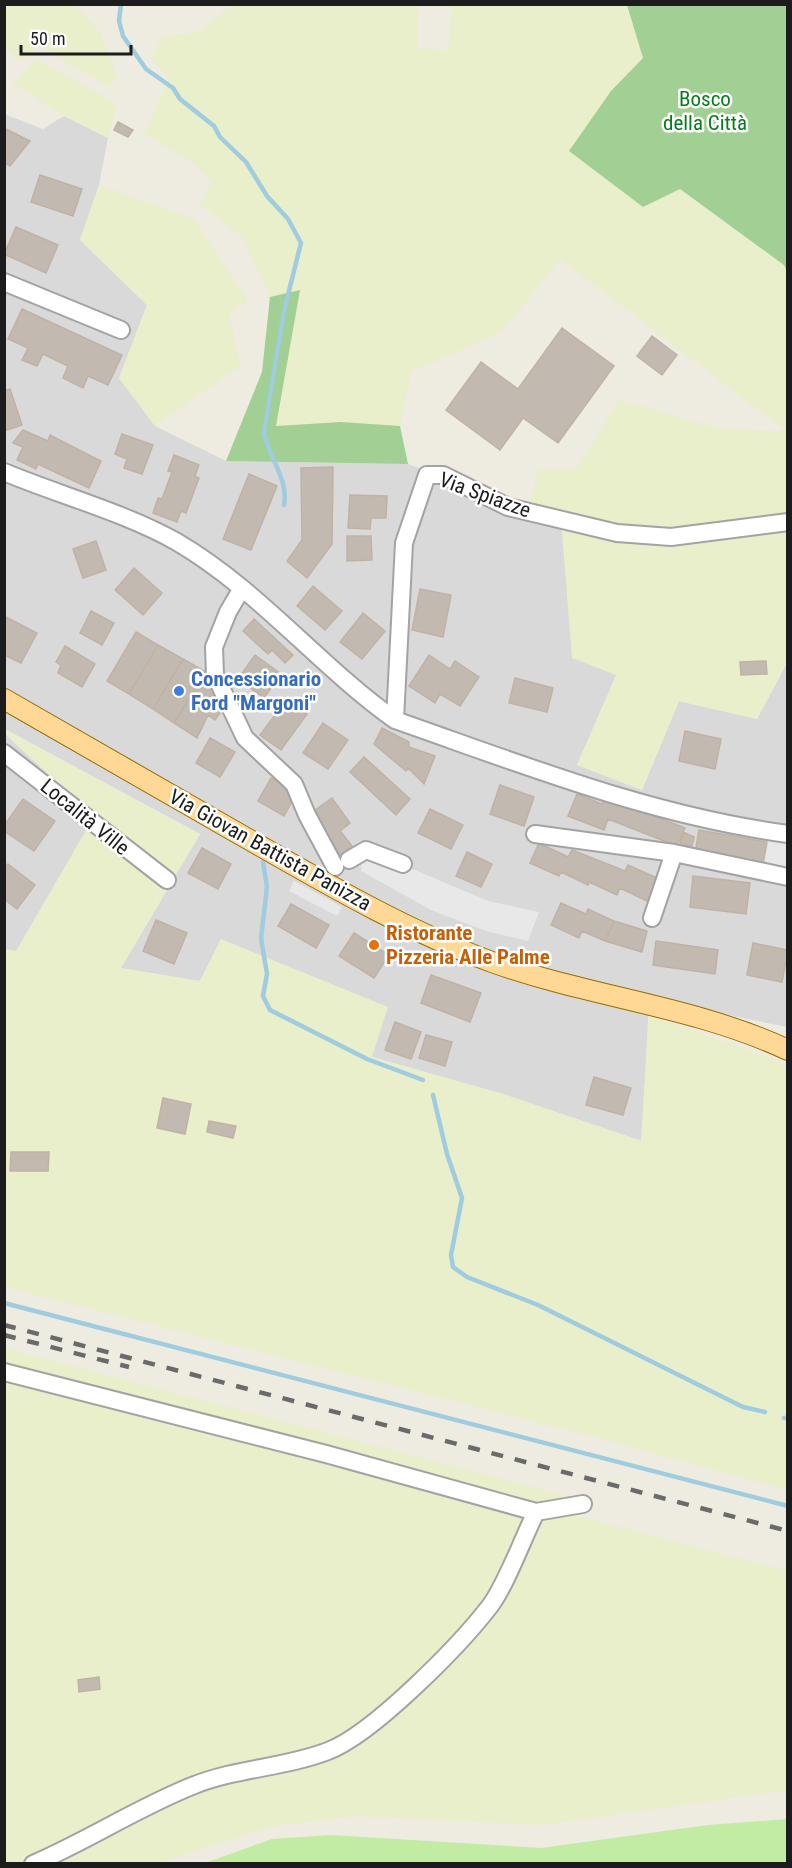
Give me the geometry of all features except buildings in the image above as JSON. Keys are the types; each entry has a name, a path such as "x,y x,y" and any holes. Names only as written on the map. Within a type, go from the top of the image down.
{"main road":[{"name":"Via Giovan Battista Panizza","path":"4,699 302,869 391,917 442,941 492,962 711,1021 788,1050"}],"street":[{"path":"4,282 121,330"},
{"path":"4,472 177,542 242,588 290,628 366,699 395,720 648,805 728,826 788,834"},
{"name":"Via Spiazze","path":"395,720 404,543 427,475 442,475 508,507 618,533 671,537 788,522"},
{"name":"Via Giovan Battista Panizza","path":"242,588 228,612 214,647 215,675 245,738 294,784 307,815 342,863 366,850 404,864"},
{"path":"4,710 78,742"},
{"name":"Località Ville","path":"4,753 167,880"},
{"path":"535,834 674,853 788,877"},
{"path":"652,918 674,853"},
{"path":"4,1372 326,1454 536,1512 583,1504"},
{"path":"33,1863 76,1845 147,1806 194,1785 330,1750 369,1725 414,1688 491,1605 536,1512"}],"shaded area":[{"path":"4,114 43,129 64,116 108,138 99,185 80,240 147,305 119,378 155,426 226,461 408,464 561,520 617,675 577,765 642,790 679,701 757,719 787,663 787,1027 649,999 642,1141 503,1094 372,1057 221,940 200,981 121,968 200,834 5,729"},
{"path":"4,733 94,817 16,952 5,949"},
{"path":"767,839 787,842 787,867 764,861"},
{"path":"362,852 382,856 488,901 539,912 528,941 486,931 431,910 361,871"},
{"path":"294,881 342,907 337,916 289,891"}],"green space":[{"path":"5,4 70,5 79,9 101,34 117,76 109,87 36,45 32,55 18,60 7,50 5,42"},
{"path":"243,4 409,5 418,9 417,48 448,51 452,5 627,5 643,58 611,91 679,189 784,265 787,272 787,659 757,719 679,701 642,790 577,765 616,675 572,658 561,520 528,509 538,470 577,468 619,400 721,429 786,431 560,259 502,332 411,372 400,426 341,422 276,426 300,290 270,297 242,237 199,204 212,182 191,161 144,134 169,78 151,58 163,36 195,33 229,8"},
{"name":"Bosco della Città","path":"627,5 787,5 787,272 784,265 680,189 643,207 569,151 611,91 643,58"},
{"path":"36,59 117,104 108,138 64,116 12,83"},
{"path":"99,185 194,219 248,301 229,314 240,366 155,426 119,378 147,305 80,240"},
{"path":"300,290 276,426 341,422 400,426 408,464 226,461 262,372 270,297"},
{"path":"4,729 200,834 121,968 200,981 221,939 388,1007 372,1057 503,1094 641,1141 649,1015 776,1060 787,1067 787,1490 599,1438 5,1287 5,949 16,951 94,817 5,733"},
{"path":"4,1348 567,1496 575,1515 787,1571 787,1790 541,1825 356,1816 273,1826 159,1863 5,1863"},
{"path":"787,1819 787,1863 205,1863 272,1839 331,1835 541,1848 708,1825"}],"waterway":[{"path":"121,4 119,21 123,36 146,69 173,88 180,99 214,126 220,137 246,162 267,196 288,219 301,243 284,311 264,432 284,486 284,505"},
{"path":"263,862 267,887 261,938 267,974 263,996 270,1010 367,1059 423,1080"},
{"path":"433,1095 447,1154 462,1198 451,1255 453,1267 467,1277 538,1305 743,1407 765,1412"},
{"path":"4,1303 788,1506"}],"railway":[{"path":"4,1325 788,1531"},
{"path":"4,1335 129,1367"}],"place":[{"name":"Concessionario Ford \"Margoni\"","path":"179,691"},
{"name":"Ristorante Pizzeria Alle Palme","path":"374,945"}]}
